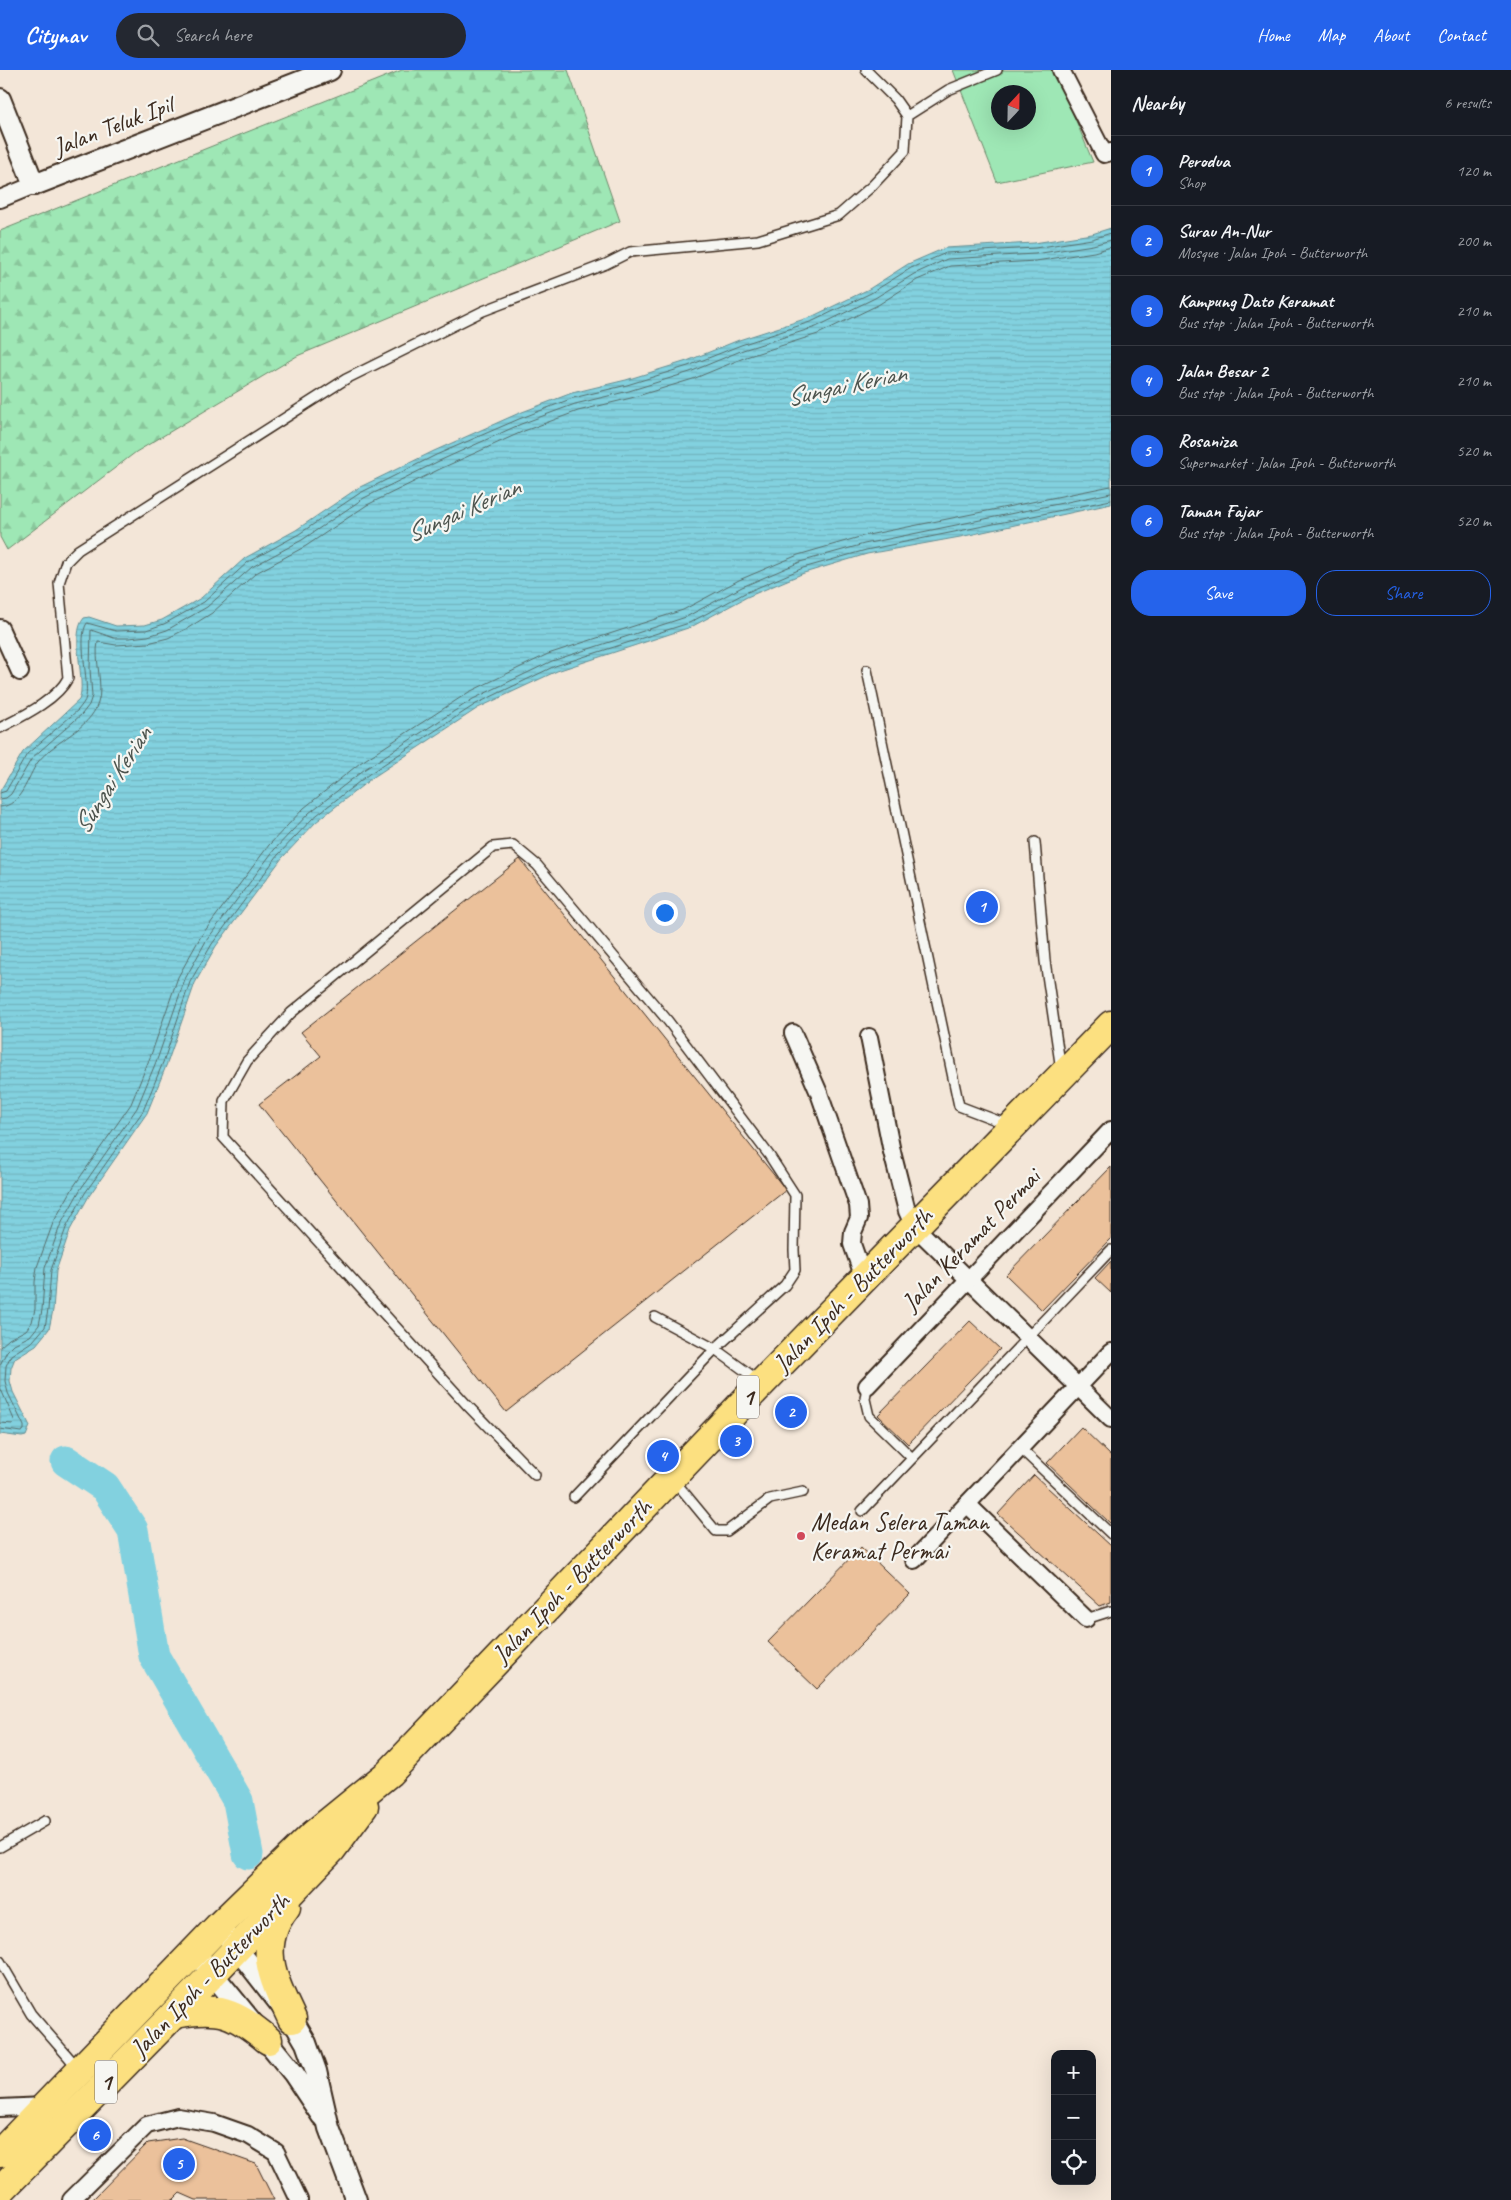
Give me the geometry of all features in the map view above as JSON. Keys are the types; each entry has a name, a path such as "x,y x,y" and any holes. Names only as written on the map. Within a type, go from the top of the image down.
{"highway":[{"name":"Jalan Ipoh - Butterworth","path":"0,2191 174,2014 236,1947 332,1849 389,1773 762,1383 1111,1025"},
{"name":"Jalan Ipoh - Butterworth","path":"0,2153 219,1926 314,1834 389,1773"},
{"path":"292,2019 273,1978 269,1963 272,1936 281,1913 332,1849"},
{"path":"174,2014 197,2010 215,2010 233,2015 268,2040"}],"street":[{"name":"Jalan Teluk Ipil","path":"0,199 330,70"},
{"path":"1061,70 1104,154 1111,152"},
{"path":"0,99 34,185"},
{"path":"0,628 20,672"},
{"path":"793,1033 819,1093 858,1205 859,1218 852,1244 864,1278"},
{"path":"869,1037 892,1152 907,1211 914,1226 1111,1419"},
{"name":"Jalan Keramat Permai","path":"867,1386 1111,1130"},
{"path":"914,1560 1111,1352"},
{"path":"967,1504 1086,1619"},
{"path":"219,1926 292,2019 306,2044 316,2071 330,2128 356,2200"},
{"path":"194,1952 268,2040 294,2074 330,2128"},
{"path":"0,2108 45,2106"},
{"path":"71,2200 147,2125 178,2117 214,2123 248,2135 276,2152 299,2200"}],"lane":[{"path":"0,728 29,713 64,686 68,678 59,583 66,562 78,550 346,378 483,311 606,264 630,252 758,240 839,215 872,186 906,151 906,116 896,99 866,70"},
{"path":"906,116 948,90 997,70"},
{"path":"867,670 959,1106 1012,1126"},
{"path":"1035,842 1045,961 1062,1075"},
{"path":"536,1475 467,1405 223,1136 224,1101 247,1061 291,1013 493,847 513,845 537,865 668,1021 769,1154 794,1194 796,1270 785,1284 715,1349 574,1496"},
{"path":"862,1511 1111,1250"},
{"path":"655,1317 715,1349 762,1383"},
{"path":"867,1386 865,1399 869,1416 912,1458"},
{"path":"1020,1448 1111,1534"},
{"path":"672,1477 716,1530 721,1532 727,1531 770,1499 803,1492"},
{"path":"1086,1619 1111,1611"},
{"path":"0,1847 45,1822"},
{"path":"0,1961 31,2014 80,2070"}],"green space":[{"path":"402,70 568,70 620,221 297,356 136,452 7,550 0,537 0,231"},
{"path":"953,70 1055,70 1093,162 997,182"}],"water":[{"name":"Sungai Kerian","path":"1111,228 1111,504 960,537 867,554 804,573 747,597 691,627 557,671 478,708 372,778 316,822 282,858 216,946 195,983 168,1061 147,1113 89,1196 70,1230 56,1271 53,1310 49,1329 36,1345 15,1358 11,1368 10,1381 13,1392 30,1426 26,1436 0,1434 0,791 23,752 79,700 81,682 78,635 84,618 89,617 116,626 145,625 162,620 201,598 245,558 296,530 358,488 434,451 517,414 572,393 626,380 687,361 739,340 811,317 869,289 908,264 945,248 1034,243 1092,234"}],"building":[{"path":"520,859 786,1190 506,1412 259,1104 321,1056 301,1032"},
{"path":"1111,1167 1111,1239 1042,1310 1006,1275"},
{"path":"1111,1261 1111,1293 1095,1278"},
{"path":"970,1321 1000,1349 908,1444 878,1415"},
{"path":"1081,1427 1111,1456 1111,1524 1047,1463"},
{"path":"1034,1475 1111,1546 1111,1602 1100,1606 998,1514"},
{"path":"861,1547 910,1594 817,1689 768,1642"},
{"path":"182,2138 256,2164 274,2200 196,2200 180,2193 173,2200 92,2200 148,2143"}],"waterway":[{"path":"66,1461 105,1487 133,1530 154,1656 238,1801 248,1854"}],"place":[{"name":"Perodua","path":"982,907"},
{"name":"Surau An-Nur","path":"791,1412"},
{"name":"Kampung Dato Keramat","path":"736,1441"},
{"name":"Jalan Besar 2","path":"663,1456"},
{"name":"Medan Selera Taman Keramat Permai","path":"801,1536"},
{"name":"Taman Fajar","path":"95,2135"},
{"name":"Rosaniza","path":"179,2164"}]}
